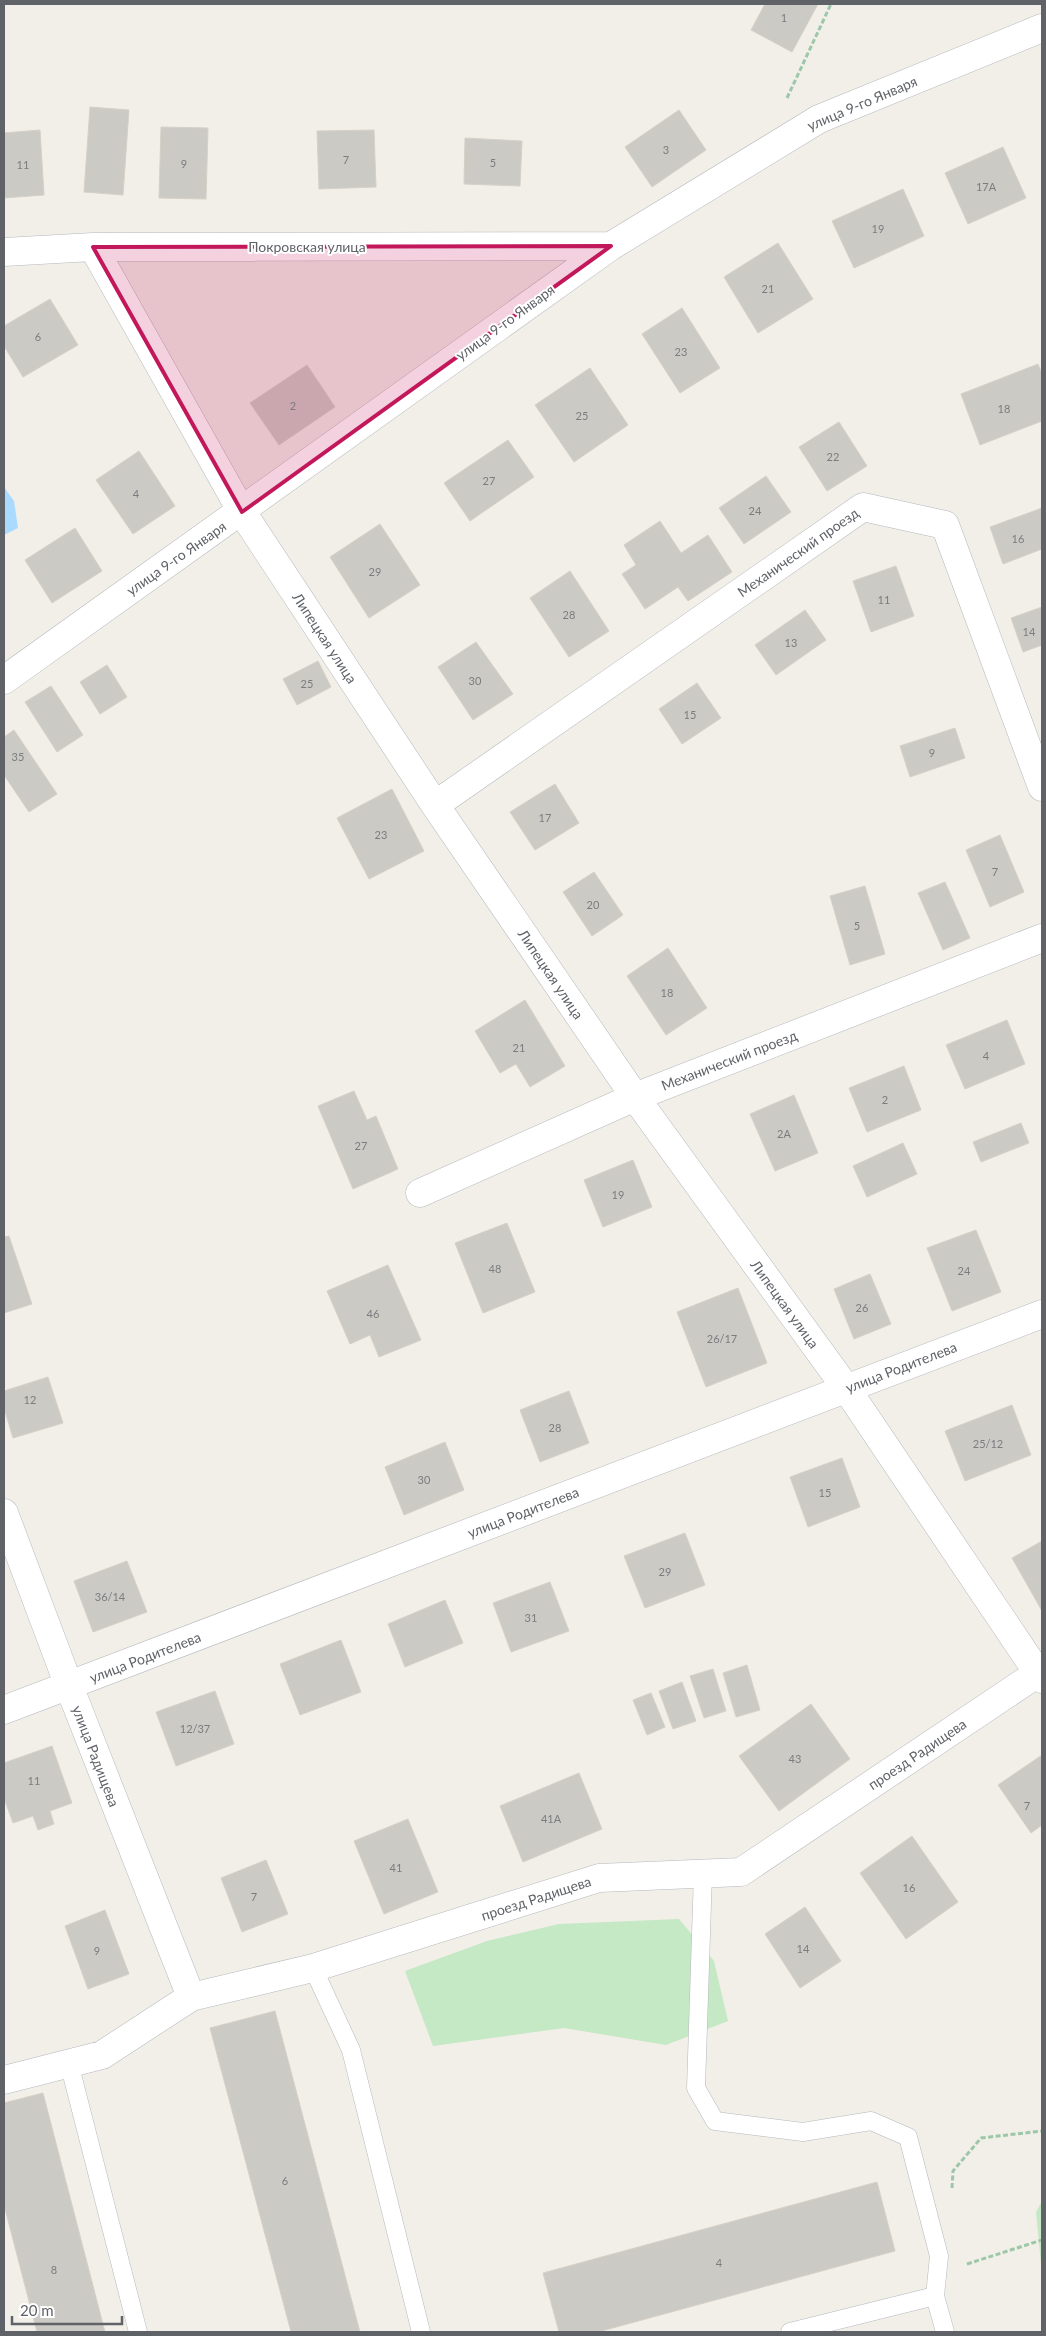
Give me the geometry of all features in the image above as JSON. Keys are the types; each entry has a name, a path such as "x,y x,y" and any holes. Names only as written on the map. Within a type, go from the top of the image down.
{"street":[{"name":"улица 9-го Января","path":"4,680 242,512 611,246 819,119 1042,28"},
{"name":"Покровская улица","path":"4,252 94,247 611,246"},
{"name":"Липецкая улица","path":"94,247 242,512 435,805 635,1097 846,1388 1040,1676"},
{"name":"Механический проезд","path":"435,805 863,507 945,525 1042,786"},
{"name":"Механический проезд","path":"420,1193 635,1097 1042,938"},
{"name":"улица Родителева","path":"4,1710 1042,1314"},
{"name":"улица Радищева","path":"4,1513 68,1686 191,1997"},
{"name":"проезд Радищева","path":"4,2080 102,2055 191,1997 313,1968 598,1878 741,1872 1040,1676"}],"lane":[{"path":"703,1874 696,2088 715,2121 804,2132 871,2121 908,2137 939,2256 935,2296 946,2332"},
{"path":"313,1968 351,2050 421,2332"},
{"path":"70,2063 138,2332"},
{"path":"798,2331 935,2296"}],"path":[{"path":"784,106 831,4"},
{"path":"952,2191 953,2171 981,2138 1042,2131"},
{"path":"937,2273 1042,2240"}],"highlighted area":[{"path":"611,246 242,512 93,247"}],"green space":[{"path":"679,1919 714,1961 728,2021 666,2045 564,2028 433,2046 405,1971 487,1941 559,1924"},
{"path":"1042,2201 1042,2274 1036,2212"}],"water":[{"path":"4,487 14,501 18,528 4,535"}],"building":[{"path":"765,4 818,4 792,52 751,30"},
{"path":"90,107 129,110 123,195 84,192"},
{"path":"679,110 706,150 652,187 625,147"},
{"path":"161,127 208,128 206,199 159,198"},
{"path":"40,130 44,195 4,198 4,133"},
{"path":"374,130 376,187 319,189 317,131"},
{"path":"465,138 522,141 520,186 464,184"},
{"path":"1003,147 1026,198 968,224 945,173"},
{"path":"903,189 924,236 854,268 832,221"},
{"path":"778,243 813,299 758,333 724,277"},
{"path":"50,299 78,345 23,377 4,346 4,326"},
{"path":"682,308 720,368 680,393 642,334"},
{"path":"1038,364 1042,374 1042,421 980,445 961,394"},
{"path":"307,365 335,407 279,445 250,403"},
{"path":"590,368 628,425 574,462 535,405"},
{"path":"839,422 867,466 827,491 799,447"},
{"path":"508,440 534,477 470,521 444,483"},
{"path":"139,451 175,506 133,534 96,480"},
{"path":"766,476 791,512 744,544 719,508"},
{"path":"1042,508 1042,549 1003,564 990,527"},
{"path":"660,521 681,553 708,535 732,572 688,601 678,587 645,609 622,574 636,565 624,545"},
{"path":"380,524 420,585 369,618 330,557"},
{"path":"75,528 102,571 52,603 25,560"},
{"path":"896,566 914,616 871,632 853,581"},
{"path":"570,571 609,631 569,657 530,598"},
{"path":"1042,607 1042,645 1023,652 1011,618"},
{"path":"805,610 826,640 776,675 755,645"},
{"path":"476,642 513,694 473,720 438,667"},
{"path":"318,661 331,687 297,705 283,679"},
{"path":"107,665 127,697 100,714 80,682"},
{"path":"697,683 721,718 682,744 659,709"},
{"path":"51,686 83,735 57,752 25,702"},
{"path":"955,728 965,758 910,777 900,746"},
{"path":"14,730 57,794 29,812 4,775 4,737"},
{"path":"555,784 579,823 535,850 510,812"},
{"path":"392,789 424,851 369,879 337,818"},
{"path":"1000,835 1024,892 990,907 966,850"},
{"path":"594,872 623,915 592,936 563,892"},
{"path":"945,882 970,938 943,950 918,893"},
{"path":"865,886 885,954 850,965 830,896"},
{"path":"668,948 707,1008 666,1035 627,976"},
{"path":"525,1000 565,1066 530,1087 516,1064 500,1073 475,1031"},
{"path":"1007,1020 1025,1064 965,1089 946,1045"},
{"path":"904,1066 921,1110 867,1132 849,1088"},
{"path":"354,1091 367,1120 376,1116 398,1169 353,1189 318,1106"},
{"path":"794,1095 818,1153 775,1171 750,1114"},
{"path":"1021,1123 1029,1143 981,1162 973,1142"},
{"path":"903,1143 917,1174 867,1197 853,1166"},
{"path":"633,1160 652,1207 603,1227 584,1180"},
{"path":"507,1223 535,1292 483,1313 455,1243"},
{"path":"976,1230 1001,1292 952,1311 927,1248"},
{"path":"9,1236 32,1304 4,1313 4,1237"},
{"path":"388,1265 421,1340 379,1357 370,1335 350,1344 327,1291"},
{"path":"870,1274 891,1324 854,1339 834,1289"},
{"path":"738,1288 767,1363 706,1387 677,1312"},
{"path":"48,1377 63,1423 13,1438 4,1408 4,1391"},
{"path":"569,1391 589,1443 540,1462 520,1410"},
{"path":"1012,1405 1031,1455 965,1481 945,1431"},
{"path":"445,1442 464,1490 404,1515 385,1467"},
{"path":"842,1458 860,1507 808,1527 790,1477"},
{"path":"685,1533 705,1585 645,1608 624,1556"},
{"path":"1042,1541 1042,1611 1012,1558"},
{"path":"127,1561 147,1612 93,1632 74,1581"},
{"path":"550,1582 569,1631 511,1652 493,1603"},
{"path":"445,1600 463,1643 405,1667 388,1624"},
{"path":"341,1640 361,1692 300,1715 280,1664"},
{"path":"747,1665 760,1710 736,1717 723,1673"},
{"path":"713,1669 726,1711 704,1718 690,1676"},
{"path":"682,1682 696,1721 673,1729 659,1691"},
{"path":"215,1691 234,1744 176,1766 156,1712"},
{"path":"651,1693 665,1727 647,1735 633,1700"},
{"path":"811,1704 850,1759 779,1811 739,1756"},
{"path":"52,1746 72,1803 50,1811 54,1824 38,1830 33,1816 13,1823 4,1798 4,1763"},
{"path":"1042,1755 1042,1825 1031,1833 998,1785"},
{"path":"579,1773 602,1829 523,1862 500,1806"},
{"path":"408,1819 438,1892 384,1914 354,1841"},
{"path":"912,1836 958,1902 906,1939 860,1873"},
{"path":"266,1860 288,1914 242,1932 221,1878"},
{"path":"805,1907 841,1961 800,1988 765,1934"},
{"path":"105,1910 129,1974 88,1989 65,1926"},
{"path":"275,2011 360,2332 291,2332 210,2028"},
{"path":"43,2093 105,2332 37,2332 4,2205 4,2103"},
{"path":"877,2182 895,2251 598,2332 559,2332 543,2273"}]}
